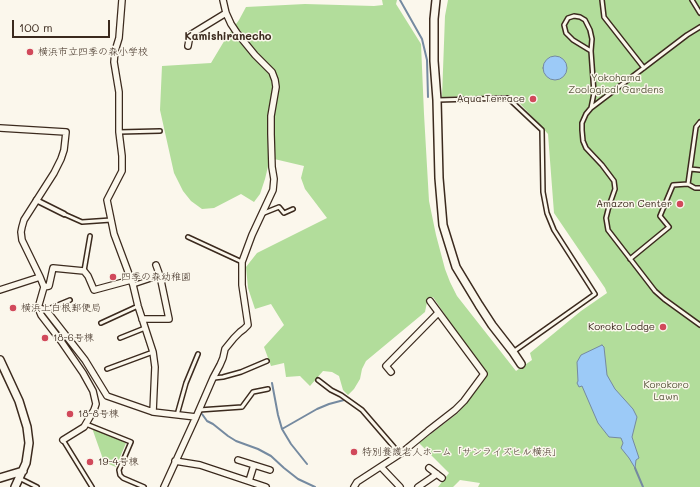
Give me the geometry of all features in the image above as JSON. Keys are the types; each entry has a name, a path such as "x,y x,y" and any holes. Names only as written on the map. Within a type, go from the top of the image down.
{"street":[{"path":"122,0 119,38 115,50 114,62 120,92 122,171 107,200 114,234 132,283 153,352 155,367 153,412"},
{"path":"164,487 213,378 220,366 225,349 248,325 242,285 242,262 252,235 273,190 274,179 271,154 271,116 276,87 275,80 272,72 231,24 226,13 223,0"},
{"path":"436,0 434,19 434,61 437,100 439,178 443,225 456,267 492,325 521,364"},
{"path":"188,46 190,35 226,13"},
{"path":"0,128 66,132 61,160 24,220 21,232 22,240 44,286 38,308 41,315 83,373 93,391 96,404 84,427 63,440"},
{"path":"36,200 64,214"},
{"path":"142,319 169,319 160,276 156,265"},
{"path":"44,286 50,286 53,268 84,271 88,276 94,290 132,283"},
{"path":"0,290 40,277"},
{"path":"354,487 357,482 400,454 456,410 484,374 430,301"},
{"path":"38,308 46,310 85,360 107,396 153,412 196,417"},
{"path":"391,372 386,366 438,313"},
{"path":"0,360 19,401 27,427 29,443 26,463 15,487"},
{"path":"238,460 270,470"},
{"path":"176,461 200,466 264,487"},
{"path":"249,481 254,465"},
{"path":"381,467 400,487"},
{"path":"429,468 442,478"},
{"path":"0,478 23,471"},
{"path":"418,487 437,474"}],"lane":[{"path":"602,0 604,17 644,68"},
{"path":"692,0 700,12"},
{"path":"591,51 573,40 566,33 564,25 568,18 574,16 580,17 585,20 590,30 592,39 591,51 594,93 591,108"},
{"path":"700,27 686,35 591,108 586,114 582,123 583,141 586,148 614,180 615,189 606,218 608,230 655,291 700,325"},
{"path":"437,100 508,98 542,130 543,192 547,213 554,230 595,294 513,352"},
{"path":"688,184 696,127 700,122"},
{"path":"120,132 160,131"},
{"path":"690,169 700,170"},
{"path":"630,259 669,227 660,216 673,185 688,184 696,188 700,188"},
{"path":"262,213 279,207 284,214 292,209"},
{"path":"64,214 82,222 111,220"},
{"path":"84,271 90,236"},
{"path":"188,237 242,262"},
{"path":"132,283 160,276"},
{"path":"46,310 70,300"},
{"path":"101,323 138,306"},
{"path":"120,338 145,328"},
{"path":"107,369 153,352"},
{"path":"176,415 186,383 198,354"},
{"path":"213,378 242,372 267,361"},
{"path":"318,380 362,410 400,454"},
{"path":"199,410 242,407 253,392 268,389"},
{"path":"86,424 131,442 119,470 120,475 123,478 144,487"},
{"path":"63,440 92,487"},
{"path":"19,478 37,487"}],"green space":[{"path":"382,0 397,0 396,4 421,44 429,201 445,269 457,296 516,371 532,360 530,353 581,311 607,293 554,213 548,134 512,95 442,97 445,16 448,0 700,0 700,487 478,487 480,483 460,480 453,487 438,487 449,473 419,443 458,413 485,374 433,297 427,302 425,312 366,361 362,369 360,379 348,395 343,390 339,376 332,372 323,371 310,386 300,376 286,377 284,363 271,366 264,347 284,325 271,304 255,309 248,288 246,267 257,253 327,218 305,189 301,178 304,166 270,158 260,194 254,202 241,194 214,208 202,209 191,201 183,191 174,173 160,110 162,66 211,63 246,7 305,4 374,6 383,5"},
{"path":"92,428 126,443 116,467 104,462"}],"water":[{"path":"555,56 563,60 567,68 563,76 555,80 547,76 543,68 547,60"},
{"path":"602,345 604,347 607,375 615,389 633,409 637,417 632,437 639,458 636,460 635,468 621,448 623,443 621,438 609,437 598,423 582,386 579,387 577,383 577,362 581,355"}],"waterway":[{"path":"400,0 422,39 427,60 428,97"},
{"path":"272,383 282,429 291,444 307,464"},
{"path":"282,429 317,409 344,400"},
{"path":"202,414 207,421 228,436 271,456 298,479 315,487"},
{"path":"635,468 643,487"}],"place":[{"name":"横浜市立四季の森小学校","path":"30,52"},
{"name":"Aqua Terrace","path":"533,99"},
{"name":"Amazon Center","path":"680,204"},
{"name":"四季の森幼稚園","path":"113,277"},
{"name":"横浜上白根郵便局","path":"13,308"},
{"name":"Koroko Lodge","path":"663,327"},
{"name":"18-6号棟","path":"45,338"},
{"name":"18-8号棟","path":"70,414"},
{"name":"特別養護老人ホーム「サンライズヒル横浜」","path":"354,452"},
{"name":"19-4号棟","path":"90,462"}],"district":[{"name":"Kamishiranecho","path":"228,37"}],"park label":[{"name":"Yokohama Zoological Gardens","path":"616,84"},
{"name":"Korokoro Lawn","path":"666,390"}]}
